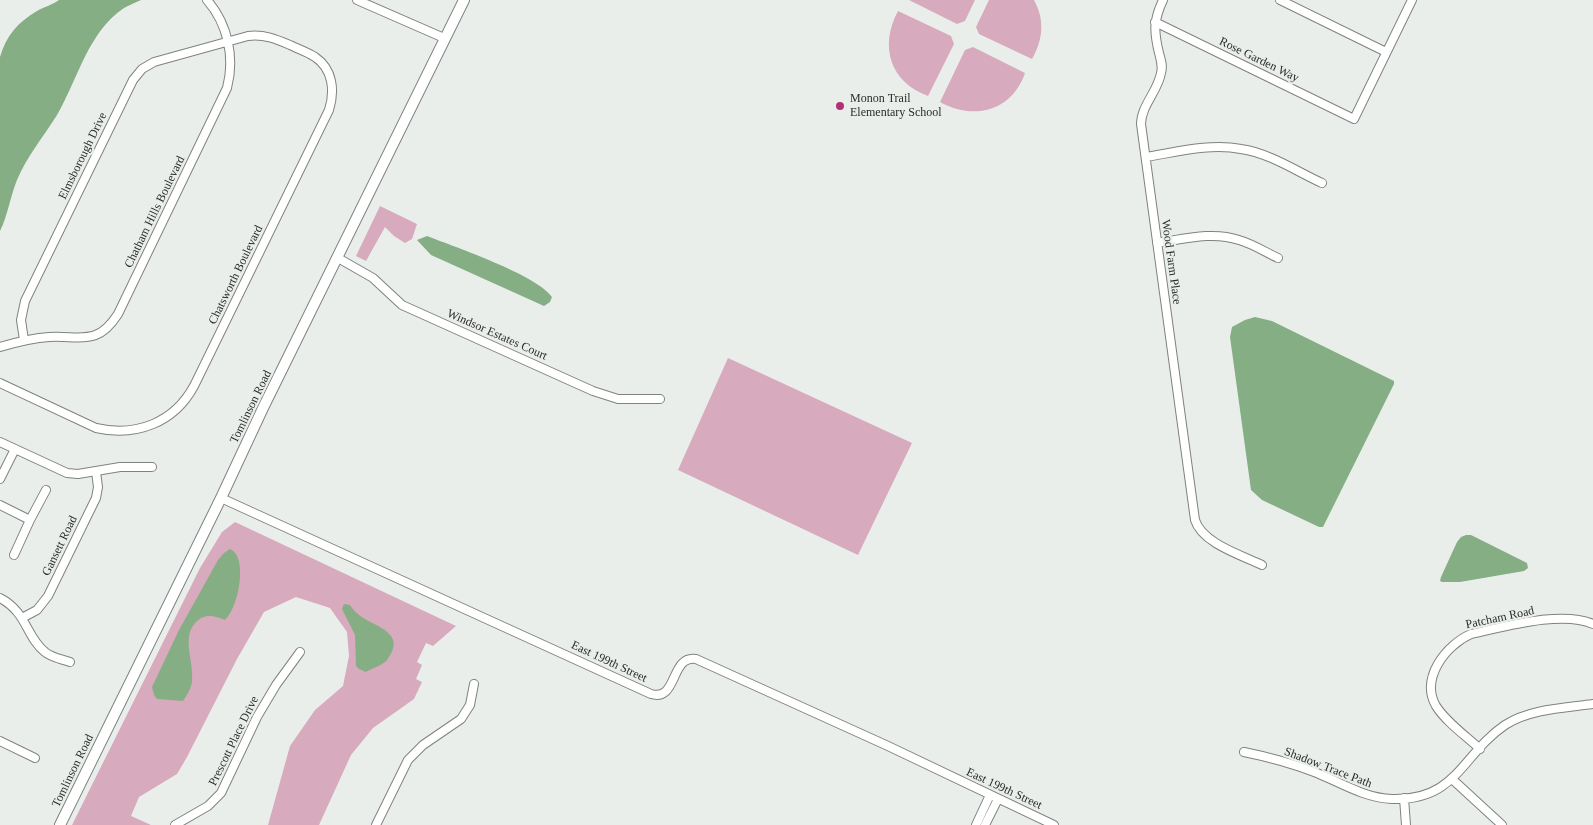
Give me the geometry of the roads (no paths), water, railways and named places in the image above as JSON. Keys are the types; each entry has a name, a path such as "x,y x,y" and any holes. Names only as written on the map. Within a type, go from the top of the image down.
{"street":[{"name":"Chatham Hills Boulevard","path":"0,347 24,340 52,337 90,338 106,329 115,318 226,93 230,73 228,41 219,16 207,0"},
{"path":"357,0 444,38"},
{"name":"Tomlinson Road","path":"60,825 222,498 263,408 464,0"},
{"name":"Wood Farm Place","path":"1163,0 1155,22 1162,68 1159,80 1141,120 1194,513 1201,531 1212,541 1262,565"},
{"path":"1280,0 1386,52 1412,0"},
{"name":"Rose Garden Way","path":"1155,22 1354,119 1386,52"},
{"name":"Chatsworth Boulevard","path":"0,383 96,428 122,432 141,429 157,423 178,408 191,392 327,115 332,94 332,84 328,73 312,55 264,36 248,36 228,41"},
{"name":"Elmsborough Drive","path":"24,340 21,320 24,301 133,80 146,66 154,62 228,41"},
{"path":"1146,157 1211,147 1240,148 1266,156 1322,183"},
{"path":"1157,242 1205,236 1224,236 1243,241 1278,258"},
{"name":"Windsor Estates Court","path":"338,258 374,278 402,305 593,391 618,399 660,399"},
{"path":"0,442 67,473 96,472 120,467 152,467"},
{"path":"0,479 15,449"},
{"name":"Gansett Road","path":"22,618 37,610 48,596 96,498 98,487 96,472"},
{"path":"14,555 46,490"},
{"name":"East 199th Street","path":"222,498 651,694 659,695 667,691 682,663 688,659 696,659 888,746 1054,825"},
{"path":"0,505 30,520"},
{"path":"0,598 12,606 22,618 39,646 46,653 70,662"},
{"name":"Patcham Road","path":"1480,749 1442,714 1435,704 1431,687 1432,679 1436,666 1442,657 1459,640 1471,634 1551,619 1573,618 1593,624"},
{"name":"Prescott Place Drive","path":"175,825 208,806 221,794 257,717 276,684 300,652"},
{"path":"376,825 408,760 423,745 461,719 470,705 474,684"},
{"name":"Shadow Trace Path","path":"1244,752 1265,756 1316,772 1372,797 1404,798 1426,794 1452,779 1500,729 1515,720 1537,713 1593,704"},
{"path":"0,741 35,758"},
{"path":"1452,779 1502,825"},
{"path":"976,825 990,795"},
{"path":"1404,798 1406,825"},
{"path":"985,825 998,799"}],"place":[{"name":"Monon Trail Elementary School","path":"840,106"}]}
